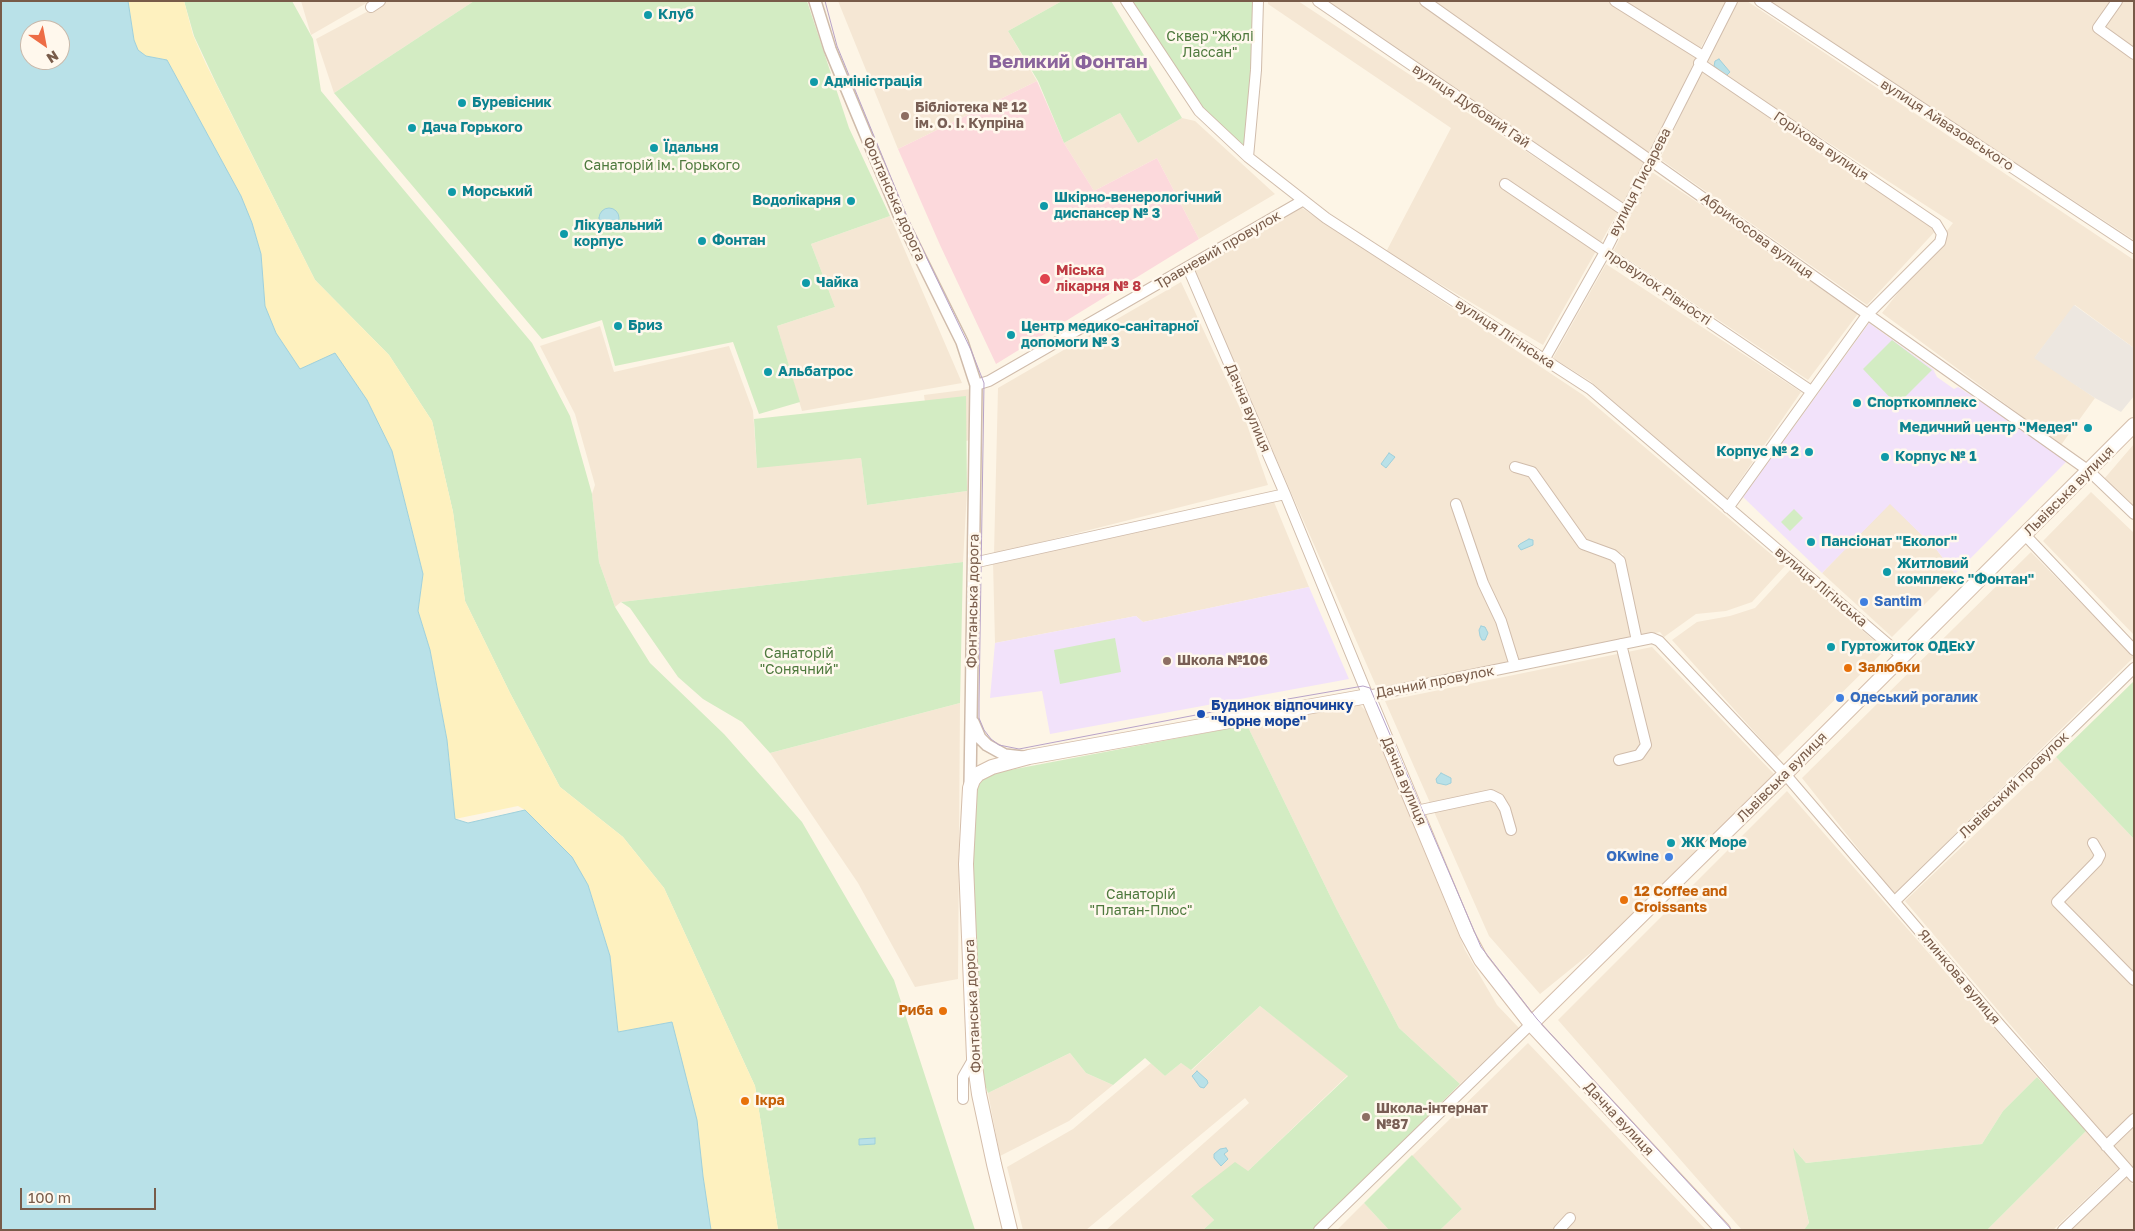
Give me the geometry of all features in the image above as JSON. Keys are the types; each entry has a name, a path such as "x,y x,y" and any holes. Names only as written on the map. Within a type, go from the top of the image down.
{"main road":[{"name":"Львівська вулиця","path":"1531,1024 1786,774 2134,425"},
{"name":"Дачний провулок","path":"970,788 978,774 985,770 1030,757 1368,696"},
{"name":"Дачна вулиця","path":"1368,696 1468,934 1481,960 1531,1024 1723,1230"},
{"name":"Фонтанська дорога","path":"970,788 966,864 974,1058 992,1156 1010,1230"}],"street":[{"name":"Фонтанська дорога","path":"815,1 830,49 900,218 962,342 976,385 970,788"},
{"name":"вулиця Лігінська","path":"1126,1 1199,111 1248,157 1302,201 1590,389 1902,656"},
{"path":"1248,157 1256,70 1258,1"},
{"name":"вулиця Дубовий Гай","path":"1318,1 1625,211"},
{"name":"Абрикосова вулиця","path":"1425,1 2089,471 2134,514"},
{"name":"Горіхова вулиця","path":"1615,1 1928,218 1941,230 1940,242 1867,315"},
{"name":"вулиця Писарева","path":"1544,360 1605,252 1732,1"},
{"name":"вулиця Айвазовського","path":"1760,1 2134,248"},
{"path":"2117,1 2098,28 2134,54"},
{"name":"провулок Рівності","path":"1505,184 1811,391"},
{"name":"Травневий провулок","path":"976,385 989,381 1302,201"},
{"name":"Дачна вулиця","path":"1188,268 1285,494 1368,696"},
{"path":"1728,508 1867,315"},
{"path":"1515,467 1532,472 1583,544 1613,554 1620,561 1637,641"},
{"path":"973,563 1285,494"},
{"path":"1456,504 1483,583 1501,621 1515,666"},
{"path":"2025,535 2134,650"},
{"name":"Дачний провулок","path":"1368,696 1652,638 1659,641 1786,774"},
{"path":"1619,760 1639,755 1646,745 1621,644"},
{"name":"Львівський провулок","path":"1895,901 2134,668"},
{"name":"Дачний провулок","path":"971,716 975,730 986,745 1004,755 1030,757"},
{"name":"Ялинкова вулиця","path":"1786,774 2000,1025 2130,1173"},
{"path":"1416,811 1491,795 1499,799 1505,809 1512,830"},
{"path":"2094,843 2100,855 2097,861 2057,902 2134,980"},
{"name":"Львівська вулиця","path":"1319,1230 1531,1024"},
{"path":"964,1099 962,1077 974,1058"},
{"path":"2106,1146 2134,1119"},
{"path":"2063,1230 2130,1173"},
{"path":"1559,1230 1570,1218"}],"shaded area":[{"path":"301,1 370,1 311,35"},
{"path":"387,1 474,1 334,93 316,39"},
{"path":"838,1 1062,1 1008,31 1037,81 898,149"},
{"path":"1268,1 1298,1 1618,212 1543,345 1386,252 1451,128 1268,4"},
{"path":"1314,1 1417,1 1648,161 1624,206"},
{"path":"1431,1 1609,1 1697,56 1650,155"},
{"path":"1621,1 1726,1 1699,51"},
{"path":"1735,1 1747,1 2134,260 2134,348 2075,305 2035,357 2095,398 2061,445 1882,313 1953,223 1705,63"},
{"path":"1768,1 2134,1 2134,240"},
{"path":"1703,69 1939,227 1867,305 1660,159"},
{"name":"Міська лікарня № 8","path":"1037,81 1064,143 1094,191 1157,158 1199,239 996,364 940,245 898,149"},
{"path":"1120,113 1138,143 1182,118 1195,121 1275,194 1199,239 1157,158 1094,191 1064,143"},
{"path":"1652,172 1860,311 1808,380 1614,250"},
{"path":"1299,206 1583,395 1785,566 1752,602 1726,611 1696,614 1664,637 1660,632 1641,636 1623,554 1589,544 1534,468 1513,463 1510,469 1530,475 1585,551 1615,559 1631,637 1377,688 1192,267"},
{"path":"890,216 962,383 802,411 777,326 835,307 811,244"},
{"path":"1606,264 1801,392 1727,499 1590,381 1553,358"},
{"path":"1181,282 1245,419 1268,485 994,554 998,388"},
{"path":"2074,305 2134,348 2134,396 2121,412 2095,398 2034,358"},
{"path":"1869,323 1933,369 1937,377 1954,389 1958,387 2002,415 2067,461 1955,574 1936,549 1890,504 1822,573 1743,497"},
{"path":"600,326 614,372 729,346 753,411 757,467 861,458 867,505 967,491 963,562 621,602 615,607 599,562 592,494 595,485 575,414 540,346"},
{"path":"979,388 979,439 931,446 924,395"},
{"path":"2134,444 2134,508 2104,479"},
{"path":"2091,492 2134,533 2134,635 2043,541"},
{"path":"1274,502 1309,587 1143,622 1136,616 995,643 993,561"},
{"path":"1890,503 1936,549 1955,574 1892,637 1822,573"},
{"path":"2031,552 2134,657 1894,894 1802,778"},
{"path":"1791,569 1885,650 1777,757 1672,640 1697,622 1730,616 1755,608"},
{"name":"Школа №106","path":"1309,587 1349,679 1050,734 1042,691 990,698 995,643 1136,616 1143,622"},
{"path":"1652,647 1774,774 1609,938 1540,994 1489,936 1385,701"},
{"path":"960,703 958,979 915,987 858,883 770,753"},
{"path":"1358,703 1367,712 1465,950 1497,1005 1519,1028 1460,1084 1399,1028 1336,908 1247,725"},
{"path":"2056,757 2134,839 2134,1170 1905,901"},
{"path":"1787,791 2037,1077 2003,1111 1982,1144 1806,1163 1794,1149 1809,1224 1804,1230 1742,1230 1558,1020"},
{"path":"1260,1006 1348,1075 1248,1171 1191,1195 1214,1220 1203,1230 1106,1230 1249,1103 1245,1098 1086,1230 1023,1230 1007,1167 1073,1129 1151,1063 1165,1076 1181,1063 1192,1070"},
{"path":"1528,1043 1706,1230 1440,1230 1462,1209 1412,1156"},
{"path":"1070,1053 1086,1073 1113,1085 1069,1121 1000,1156 988,1093"},
{"path":"2087,1130 2119,1168 2053,1230 1987,1230"},
{"path":"2126,1177 2134,1186 2134,1230 2068,1230"},
{"path":"1364,1203 1389,1230 1337,1230"}],"green space":[{"path":"184,1 292,1 313,39 321,91 532,343 570,416 592,494 599,562 615,607 650,663 724,734 802,822 894,980 975,1230 778,1230 755,1086 664,888 623,837 560,787 510,693 465,601 453,512 432,421 389,355 315,280 216,83 194,36"},
{"name":"Cанаторій ім. Горького","path":"474,1 807,1 849,128 890,216 811,244 835,307 777,326 800,402 759,414 733,342 615,366 602,320 542,339 334,93"},
{"path":"1062,1 1111,1 1182,118 1138,143 1120,113 1064,143 1038,81 1008,31"},
{"name":"Сквер \"Жюлі Лассан\"","path":"1129,1 1257,1 1249,155 1200,110"},
{"path":"1892,340 1932,370 1897,405 1863,369"},
{"path":"966,396 967,491 867,505 861,458 757,468 754,419"},
{"path":"1794,509 1803,518 1790,531 1781,522"},
{"name":"Санаторій \"Сонячний\"","path":"963,562 960,703 770,753 742,722 703,699 678,677 630,608 621,602"},
{"path":"1115,638 1121,672 1060,684 1054,650"},
{"path":"2134,681 2134,839 2056,757"},
{"name":"Санаторій \"Платан-Плюс\"","path":"1247,725 1336,908 1399,1028 1460,1084 1314,1230 1203,1230 1214,1220 1191,1196 1235,1162 1248,1171 1348,1076 1260,1006 1191,1070 1181,1063 1165,1076 1145,1058 1113,1085 1086,1073 1070,1053 988,1093 983,1079 972,868 977,782 989,774"},
{"path":"2037,1077 2087,1130 1987,1230 1804,1230 1809,1223 1793,1148 1806,1163 1982,1144 2003,1111"},
{"path":"1412,1155 1462,1209 1440,1230 1389,1230 1364,1203"}],"sand":[{"path":"128,1 184,1 193,35 206,64 315,280 389,355 432,421 453,512 465,601 510,693 560,787 623,837 664,888 755,1086 778,1230 711,1230 703,1176 672,1022 618,1032 610,956 588,885 554,838 525,810 518,806 455,819 447,740 430,650 418,611 423,574 392,451 367,400 335,354 300,369 276,333 265,306 261,254 252,223 241,196 167,60 146,56 138,51 134,40"}],"water":[{"path":"1,1 128,1 134,40 138,50 146,56 167,60 241,196 252,223 261,254 265,306 276,333 300,369 335,353 367,400 392,451 423,574 418,611 430,650 447,740 455,819 468,823 525,810 572,857 588,885 610,956 618,1032 672,1022 697,1120 711,1230 1,1230"},
{"path":"1719,59 1730,72 1726,76 1714,66 1715,61"},
{"path":"609,208 616,211 619,218 616,225 609,228 602,225 599,218 602,211"},
{"path":"1389,453 1395,457 1386,468 1381,464"},
{"path":"1529,539 1533,540 1533,545 1521,550 1518,546"},
{"path":"1481,626 1485,627 1488,633 1485,640 1482,640 1480,636 1479,630"},
{"path":"1441,773 1451,778 1451,783 1446,785 1437,783 1436,779"},
{"path":"1197,1071 1207,1080 1208,1083 1204,1088 1200,1087 1192,1076"},
{"path":"875,1138 875,1144 859,1145 859,1139"},
{"path":"1226,1148 1228,1151 1224,1154 1228,1159 1221,1166 1214,1158 1214,1154 1220,1149"}],"tram line":[{"path":"825,1 837,46 908,219 971,350 984,383 979,702 979,718 984,730 999,745 1019,749 1201,714 1363,686 1370,688 1481,947 1537,1019 1732,1230"}],"place":[{"name":"Клуб","path":"648,15"},
{"name":"Адміністрація","path":"814,82"},
{"name":"Буревісник","path":"462,103"},
{"name":"Бібліотека № 12 ім. О. І. Купріна","path":"905,116"},
{"name":"Дача Горького","path":"412,128"},
{"name":"Їдальня","path":"654,148"},
{"name":"Морський","path":"452,192"},
{"name":"Водолікарня","path":"851,201"},
{"name":"Шкірно-венерологічний диспансер № 3","path":"1044,206"},
{"name":"Лікувальний корпус","path":"564,234"},
{"name":"Фонтан","path":"702,241"},
{"name":"Міська лікарня № 8","path":"1045,279"},
{"name":"Чайка","path":"806,283"},
{"name":"Бриз","path":"618,326"},
{"name":"Центр медико-санітарної допомоги № 3","path":"1011,335"},
{"name":"Альбатрос","path":"768,372"},
{"name":"Спорткомплекс","path":"1857,403"},
{"name":"Медичний центр \"Медея\"","path":"2088,428"},
{"name":"Корпус № 2","path":"1809,452"},
{"name":"Корпус № 1","path":"1885,457"},
{"name":"Пансіонат \"Еколог\"","path":"1811,542"},
{"name":"Житловий комплекс \"Фонтан\"","path":"1887,572"},
{"name":"Santim","path":"1864,602"},
{"name":"Гуртожиток ОДЕкУ","path":"1831,647"},
{"name":"Школа №106","path":"1167,661"},
{"name":"Залюбки","path":"1848,668"},
{"name":"Одеський рогалик","path":"1840,698"},
{"name":"Будинок відпочинку \"Чорне море\"","path":"1201,714"},
{"name":"ЖК Море","path":"1671,843"},
{"name":"OKwine","path":"1669,857"},
{"name":"12 Coffee and Croissants","path":"1624,900"},
{"name":"Риба","path":"943,1011"},
{"name":"Ікра","path":"745,1101"},
{"name":"Школа-інтернат №87","path":"1366,1117"}],"district":[{"name":"Великий Фонтан","path":"1068,62"}]}
